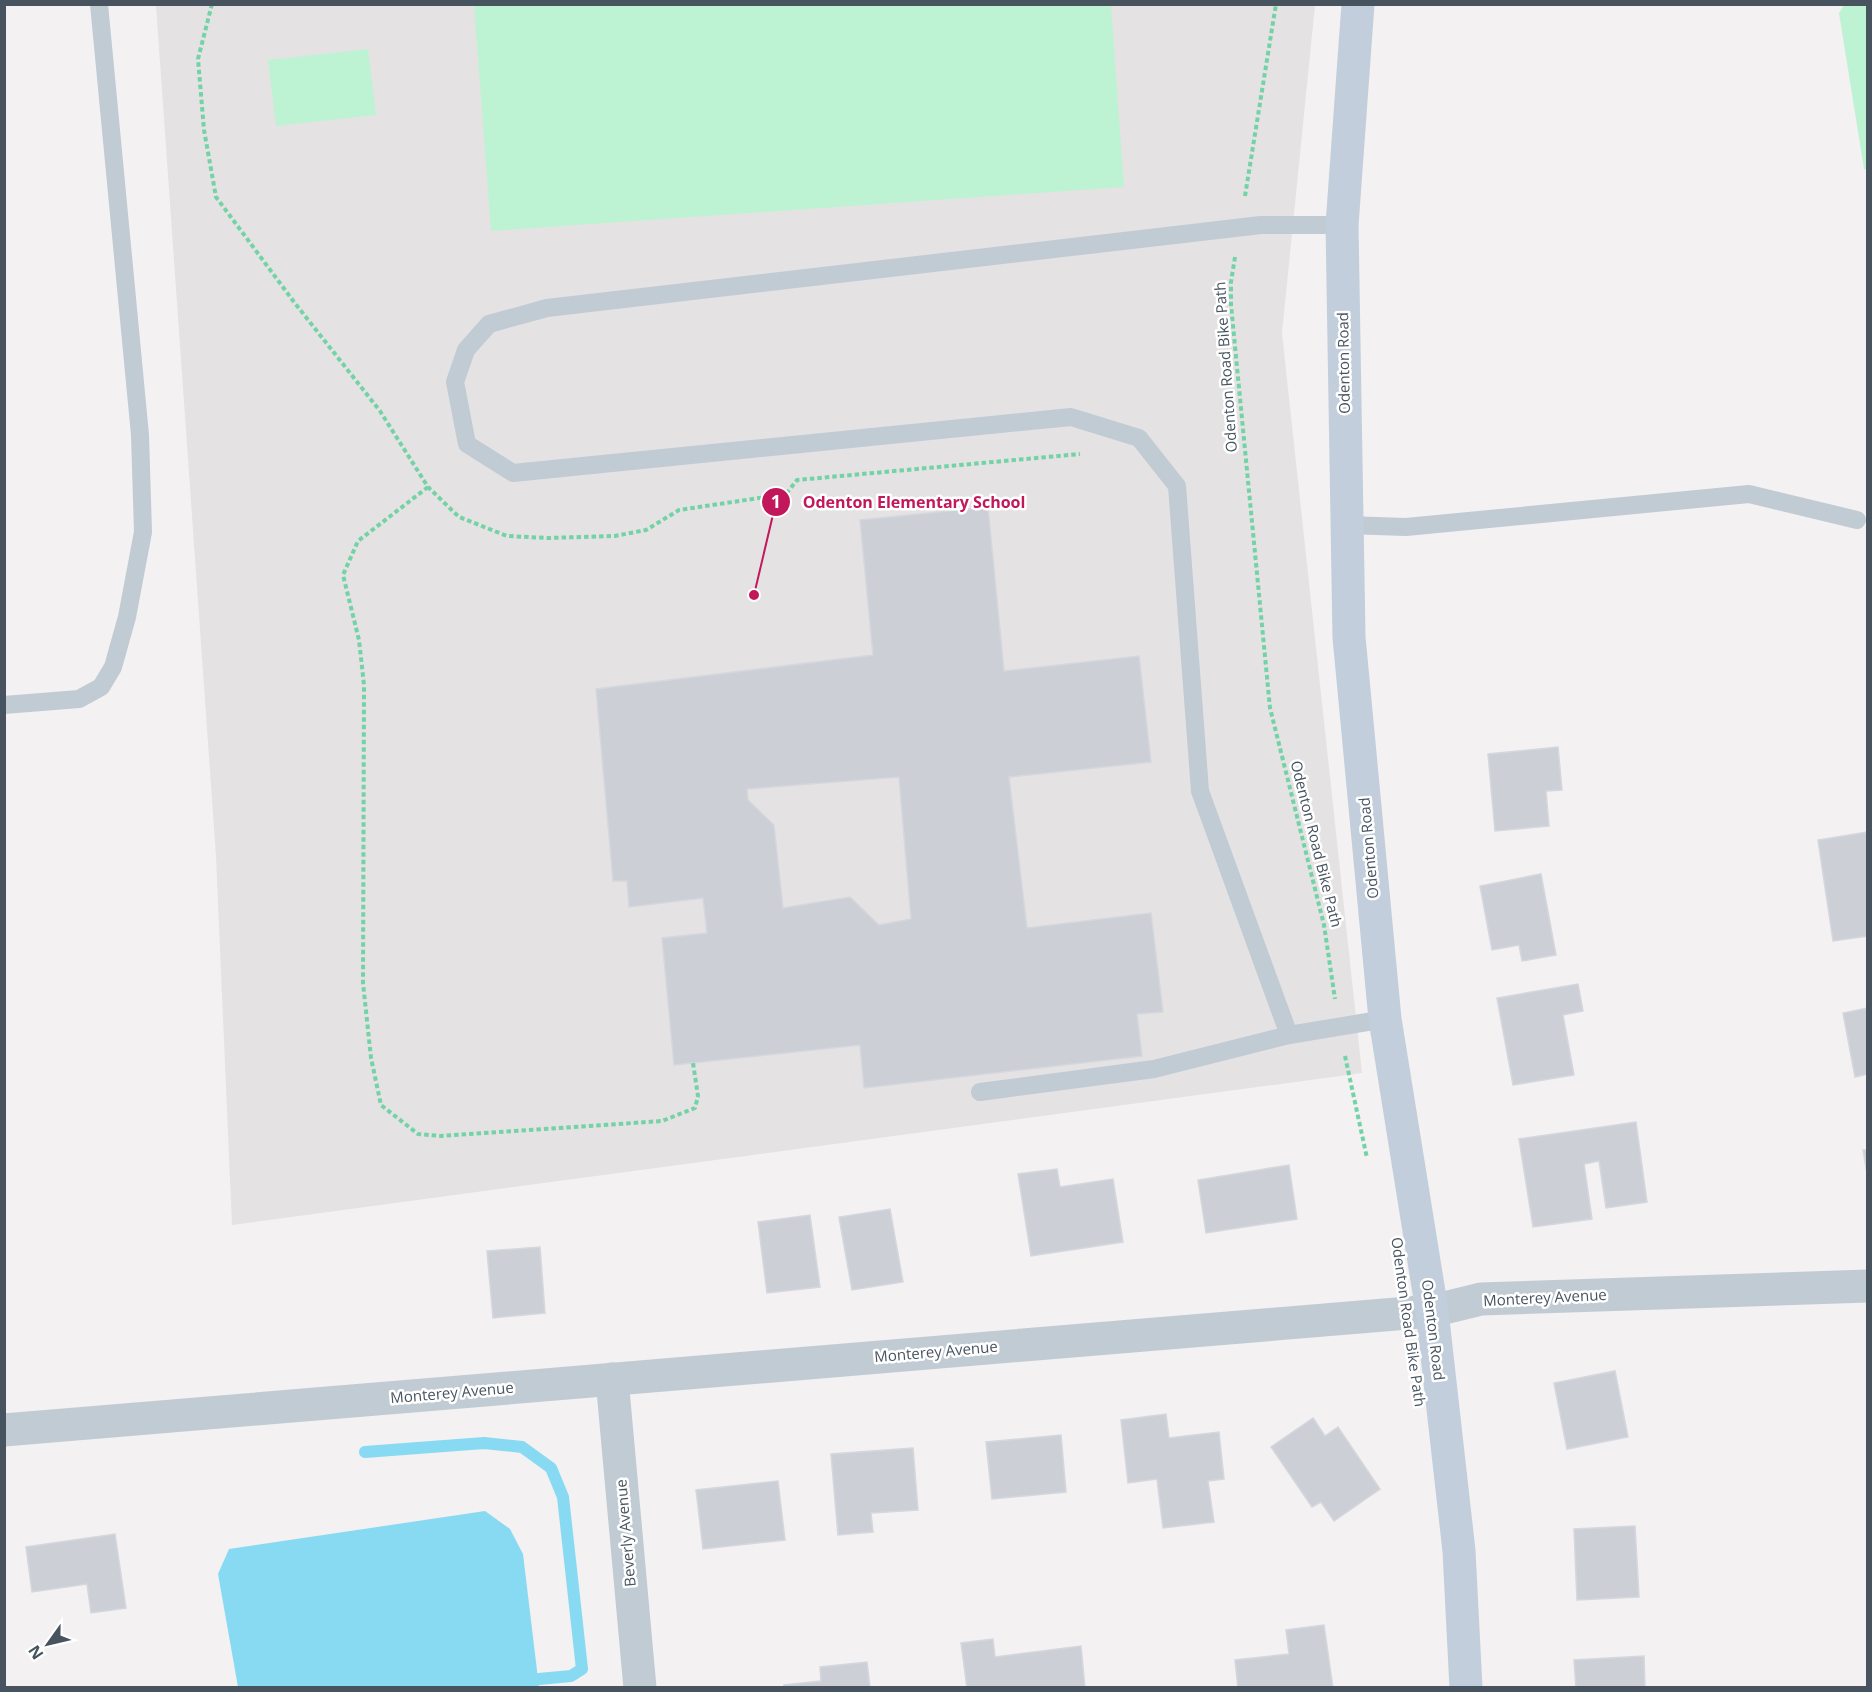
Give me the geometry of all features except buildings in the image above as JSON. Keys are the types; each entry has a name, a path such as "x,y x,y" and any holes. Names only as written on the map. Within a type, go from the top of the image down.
{"street":[{"name":"Odenton Road","path":"1358,4 1342,225 1349,637 1385,1019 1432,1311 1459,1551 1466,1688"},
{"name":"Monterey Avenue","path":"4,1430 1432,1311 1481,1299 1868,1286"},
{"name":"Beverly Avenue","path":"612,1379 640,1688"}],"lane":[{"path":"4,705 79,699 101,687 113,667 127,617 143,532 140,435 99,4"},
{"path":"1289,1035 1200,791 1177,486 1139,438 1071,417 513,473 467,444 455,382 466,350 489,324 547,308 1240,227 1342,225"},
{"path":"1347,525 1406,527 1749,494 1857,520"},
{"path":"980,1092 1154,1069 1289,1035 1385,1019"}],"path":[{"path":"212,4 198,59 204,130 216,197 294,302 380,411 428,487 459,517 507,536 548,538 615,536 645,530 678,510 786,494 798,480 1076,453 1086,455"},
{"name":"Odenton Road Bike Path","path":"1276,4 1231,282 1231,305 1270,708 1324,925 1339,1027 1368,1166"},
{"path":"428,487 358,541 343,575 359,640 364,685 363,983 371,1058 381,1105 418,1134 441,1136 662,1121 695,1108 698,1096 693,1063"}],"shaded area":[{"path":"156,5 1315,5 1282,333 1362,1073 232,1225 216,856"}],"green space":[{"path":"474,5 1111,5 1124,187 491,231"},
{"path":"1844,5 1867,5 1867,170 1864,169 1839,13"},
{"path":"368,49 376,115 276,126 268,60"}],"water":[{"path":"485,1511 510,1529 523,1554 539,1687 238,1687 218,1574 229,1549"}],"waterway":[{"path":"365,1452 484,1443 522,1447 551,1468 563,1497 582,1669 571,1676 539,1679"}],"place":[{"name":"Odenton Elementary School","path":"754,595"}]}
